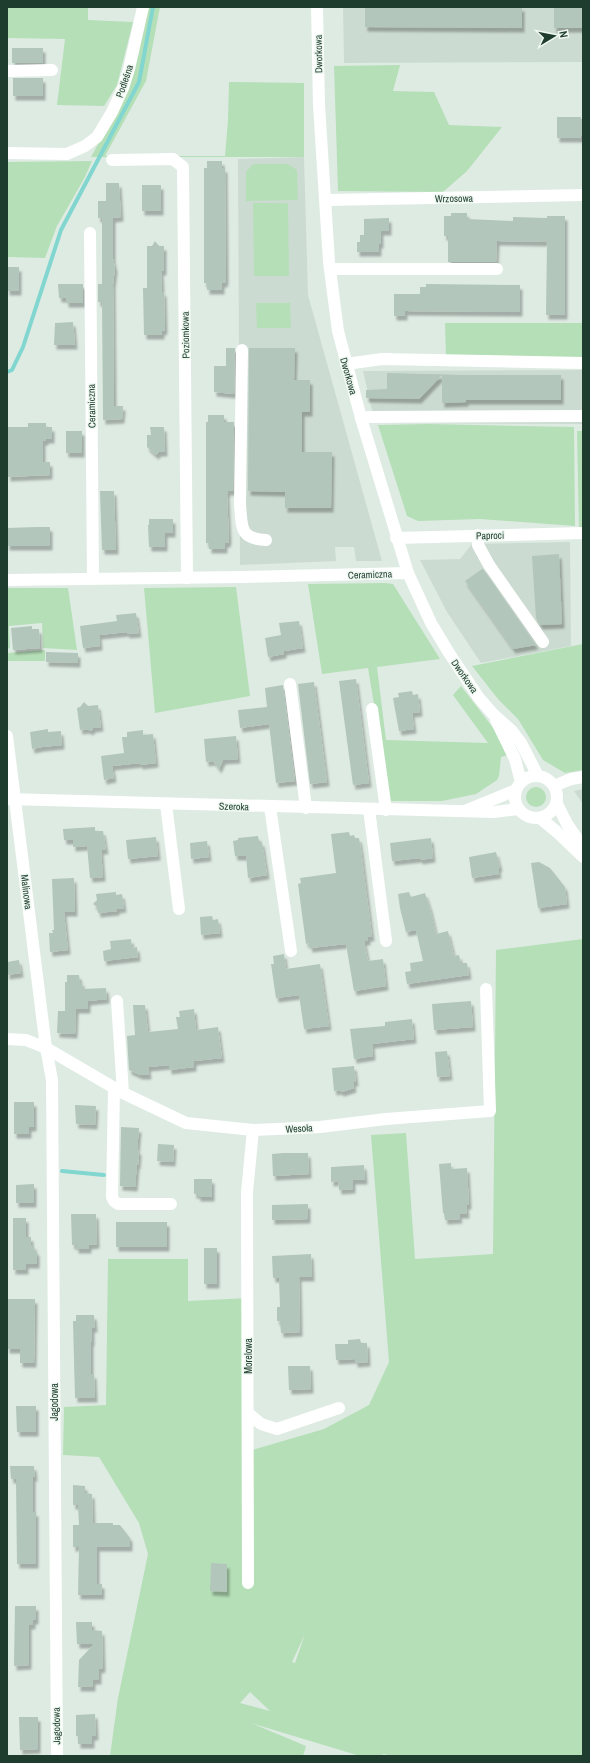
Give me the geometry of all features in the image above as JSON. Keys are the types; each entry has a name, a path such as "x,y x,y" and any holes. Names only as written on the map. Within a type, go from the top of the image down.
{"street":[{"name":"Podleśna","path":"7,154 67,154 85,146 97,137 112,112 123,88 129,69 143,7"},
{"name":"Dworkowa","path":"317,7 319,105 330,269 338,331 361,418 396,538 408,573 431,623 449,654 479,698 493,714 512,731 521,743 538,776"},
{"path":"7,71 52,70"},
{"name":"Poziomkowa","path":"112,160 173,159 183,167 187,578"},
{"name":"Wrzosowa","path":"326,200 583,195"},
{"name":"Ceramiczna","path":"90,234 93,579"},
{"path":"330,269 496,269"},
{"path":"242,350 240,504 242,527 247,536 254,540 266,540"},
{"path":"346,364 382,359 583,363"},
{"path":"361,418 583,416"},
{"name":"Paproci","path":"396,538 583,533"},
{"path":"478,535 478,545 488,565 543,642"},
{"name":"Ceramiczna","path":"7,580 408,573"},
{"path":"290,684 306,808"},
{"path":"372,709 386,810"},
{"name":"Dworkowa","path":"493,714 515,759 519,786"},
{"name":"Malinowa","path":"7,736 11,799 46,1048"},
{"path":"557,804 550,813 540,818 530,818 518,809 515,800 519,786 526,778 538,776 550,781 557,792 557,804 567,824 583,847"},
{"path":"554,786 571,779 583,778"},
{"name":"Szeroka","path":"462,812 519,786"},
{"name":"Szeroka","path":"11,799 462,812 494,812 518,809"},
{"path":"166,804 179,909"},
{"path":"270,807 291,951"},
{"path":"369,809 386,941"},
{"path":"540,818 558,832 583,857"},
{"name":"Wesoła","path":"7,1039 26,1040 46,1048 119,1090 186,1123 253,1130 320,1127 386,1119 490,1111 486,989"},
{"path":"117,1001 119,1090 112,1197 118,1204 171,1204"},
{"name":"Jagodowa","path":"46,1048 52,1080 57,1756"},
{"name":"Morelowa","path":"248,1583 247,1192 253,1130"},
{"path":"248,1413 261,1424 277,1428 338,1408"}],"shaded area":[{"path":"343,7 583,7 583,62 344,63"},
{"path":"304,157 308,295 382,561 356,561 354,547 335,547 336,561 240,565 238,159"},
{"path":"583,370 583,424 375,423 363,371"},
{"path":"570,542 571,646 481,663 447,612 420,560 460,559 472,544"},
{"path":"583,789 583,804 574,791"}],"green space":[{"path":"7,7 88,7 88,20 133,22 117,85 104,106 57,105 65,39 7,38"},
{"path":"147,7 160,7 146,81 105,156 225,156 229,82 304,83 304,157 91,157 127,91"},
{"path":"400,65 393,91 434,92 449,125 502,127 467,171 443,192 338,191 334,66"},
{"path":"92,161 85,177 57,226 45,258 7,257 7,162"},
{"path":"253,164 288,164 297,170 298,200 246,201 246,172"},
{"path":"253,203 288,203 289,276 254,276"},
{"path":"256,303 290,303 291,328 257,328"},
{"path":"445,323 583,323 583,361 446,357"},
{"path":"428,424 574,427 575,526 480,519 418,521 407,516 378,425"},
{"path":"577,431 583,431 583,528 579,528"},
{"path":"308,584 393,584 440,659 377,667 386,740 488,743 453,695 461,686 494,729 508,755 501,757 499,776 497,780 476,794 442,801 390,801 368,668 322,674"},
{"path":"236,587 250,696 155,713 144,588"},
{"path":"7,588 68,588 77,650 43,648 42,623 9,626 10,648 7,649"},
{"path":"583,644 583,770 565,773 543,760 518,719 498,699 472,666"},
{"path":"45,650 45,661 7,661 7,653"},
{"path":"532,787 540,787 546,793 546,801 540,807 532,807 526,801 526,793"},
{"path":"583,939 583,1756 393,1756 383,1754 382,1756 360,1756 251,1723 306,1746 303,1756 110,1756 118,1698 148,1554 139,1523 99,1457 63,1455 64,1407 106,1405 108,1259 188,1259 188,1301 248,1298 252,1450 324,1429 369,1405 389,1362 371,1135 406,1133 415,1259 493,1254 496,950","holes":["305,1634 295,1663 292,1662","250,1692 270,1711 240,1703"]}],"building":[{"path":"365,7 522,7 522,28 365,27"},
{"path":"554,7 583,7 583,28 554,28"},
{"path":"12,48 43,48 43,63 12,63"},
{"path":"13,78 43,78 43,96 13,96"},
{"path":"557,117 581,117 581,119 583,119 583,136 581,136 581,138 557,138"},
{"path":"207,161 222,161 222,168 225,168 226,279 225,283 222,283 222,290 207,290 207,283 204,283 204,168 207,168"},
{"path":"106,183 119,183 121,217 113,218 113,259 115,268 113,284 114,406 123,406 122,419 103,420 102,302 98,302 98,284 102,284 102,218 98,218 98,201 106,201"},
{"path":"142,185 161,185 161,211 142,211"},
{"path":"451,213 467,213 467,219 513,221 513,217 547,218 547,216 565,216 565,315 546,315 547,242 497,241 496,262 448,262 448,236 444,236 444,216 451,216"},
{"path":"389,218 389,231 381,231 381,244 379,244 379,252 357,252 357,242 360,242 360,235 364,235 364,219"},
{"path":"155,241 159,246 164,246 164,271 161,271 162,292 164,292 165,330 162,331 162,335 144,335 143,288 147,288 147,246 152,246"},
{"path":"7,267 19,267 19,291 7,291"},
{"path":"58,284 83,284 83,303 66,303 66,298 59,298"},
{"path":"426,284 520,285 520,312 405,311 405,316 394,316 394,294 420,294 420,287 426,287"},
{"path":"73,322 75,345 54,345 55,323"},
{"path":"226,348 235,348 234,394 214,392 214,366 226,366"},
{"path":"249,348 295,348 294,380 310,380 310,412 302,412 302,452 332,452 331,508 285,508 285,492 248,491"},
{"path":"387,373 561,375 561,400 466,400 466,402 442,403 442,375 419,399 366,398 366,390 387,389"},
{"path":"208,415 224,415 224,422 234,422 233,491 228,491 227,494 229,539 228,543 225,543 225,549 209,549 209,543 206,543 206,422 208,422"},
{"path":"28,423 46,423 46,427 52,427 52,439 46,439 46,441 43,441 43,462 50,462 50,475 8,477 7,427 28,427"},
{"path":"150,427 164,427 165,452 159,452 156,455 147,447 147,435 151,435"},
{"path":"66,431 82,431 82,453 66,453"},
{"path":"100,491 114,491 116,550 102,550"},
{"path":"149,519 173,519 173,533 165,533 165,547 149,547"},
{"path":"50,527 50,546 7,546 7,528"},
{"path":"559,554 562,624 540,625 536,618 532,556"},
{"path":"482,569 536,645 513,649 465,581"},
{"path":"136,613 139,633 127,634 127,632 99,635 100,646 83,648 80,626 117,621 116,615"},
{"path":"299,621 303,648 284,651 284,654 268,657 265,638 281,635 279,623"},
{"path":"32,626 32,629 39,629 40,648 13,650 11,628"},
{"path":"46,652 78,653 78,663 46,662"},
{"path":"356,679 369,783 353,785 339,681"},
{"path":"314,682 327,782 310,784 298,684"},
{"path":"283,685 295,781 276,783 269,724 240,728 238,710 267,707 265,688"},
{"path":"412,691 413,695 418,694 420,712 412,713 414,729 399,731 393,698 399,697 398,693"},
{"path":"84,702 88,706 98,705 101,727 93,728 91,731 87,729 80,730 77,708"},
{"path":"48,729 48,732 61,731 62,745 32,749 30,732"},
{"path":"143,730 143,735 153,734 156,763 112,766 114,778 104,780 101,756 124,753 122,737 127,737 127,732"},
{"path":"236,736 238,759 223,760 219,769 213,761 206,762 204,739"},
{"path":"95,827 95,831 103,831 106,850 101,850 103,877 90,878 87,846 73,847 73,840 64,840 63,829"},
{"path":"349,832 350,836 354,835 355,838 359,838 361,850 372,937 368,937 368,941 364,941 368,961 383,959 386,986 354,991 346,944 310,948 309,943 306,944 298,884 301,883 300,878 336,873 331,834"},
{"path":"258,836 259,842 262,842 267,875 248,878 246,856 235,856 233,841 238,840 238,838"},
{"path":"156,837 158,856 128,859 126,840"},
{"path":"431,838 433,858 392,861 390,843"},
{"path":"207,841 209,857 191,859 190,843"},
{"path":"496,852 500,867 498,868 499,874 472,878 469,857"},
{"path":"539,862 550,868 565,887 567,904 538,908 531,863"},
{"path":"74,878 75,912 64,912 68,950 50,952 49,933 53,933 52,930 54,930 52,879"},
{"path":"116,892 116,895 122,894 124,908 117,909 117,911 98,913 97,907 93,904 97,900 96,894"},
{"path":"409,892 411,897 425,893 436,934 448,931 454,956 459,955 461,963 467,963 469,975 407,984 405,972 411,971 410,963 423,961 416,930 406,932 400,908 398,894"},
{"path":"212,916 213,920 218,919 220,933 201,935 200,917"},
{"path":"131,939 132,948 137,947 138,957 104,961 103,951 111,949 110,941"},
{"path":"284,954 286,969 320,964 329,1026 304,1029 299,995 276,998 271,964 274,964 273,956"},
{"path":"19,960 21,973 7,975 7,962"},
{"path":"67,975 79,975 83,989 106,988 107,999 88,1001 88,1009 76,1009 75,1034 57,1033 58,1011 65,1011 65,982 67,982"},
{"path":"471,1001 473,1027 434,1030 432,1004"},
{"path":"133,1005 145,1005 148,1032 178,1029 176,1017 180,1017 179,1011 194,1009 196,1030 218,1027 222,1058 194,1061 194,1067 169,1070 169,1065 148,1067 149,1075 140,1075 129,1070 127,1036 135,1035"},
{"path":"412,1019 414,1039 372,1044 373,1056 354,1059 350,1029 385,1026 385,1022"},
{"path":"447,1051 450,1076 437,1077 435,1052"},
{"path":"354,1066 356,1082 353,1082 354,1088 342,1092 339,1090 334,1091 332,1068"},
{"path":"14,1102 34,1102 34,1127 29,1127 29,1134 14,1134"},
{"path":"75,1105 96,1106 95,1125 76,1124"},
{"path":"121,1127 139,1128 137,1150 139,1151 135,1187 120,1186"},
{"path":"158,1144 174,1145 173,1162 157,1161"},
{"path":"308,1153 309,1174 273,1176 272,1154"},
{"path":"451,1163 451,1169 467,1168 469,1205 466,1205 467,1214 459,1214 460,1219 445,1220 443,1213 439,1164"},
{"path":"364,1165 365,1180 353,1180 353,1189 339,1190 338,1181 331,1182 331,1167"},
{"path":"194,1179 212,1179 212,1197 198,1197 198,1194 194,1194"},
{"path":"34,1184 34,1203 16,1203 16,1185"},
{"path":"308,1204 308,1219 272,1220 272,1205"},
{"path":"71,1214 96,1214 97,1244 89,1245 89,1249 76,1249 76,1245 72,1245"},
{"path":"13,1218 26,1218 26,1237 31,1237 31,1245 34,1245 34,1249 37,1252 37,1264 26,1264 26,1270 13,1270"},
{"path":"116,1222 167,1222 167,1247 116,1247"},
{"path":"204,1248 217,1248 217,1284 204,1284"},
{"path":"311,1254 312,1277 299,1277 300,1332 281,1333 280,1321 277,1321 277,1307 280,1307 279,1278 273,1278 272,1256"},
{"path":"7,1299 35,1299 34,1363 20,1363 20,1349 7,1349"},
{"path":"76,1315 94,1315 95,1328 92,1328 91,1374 94,1374 95,1398 75,1398 73,1321 76,1321"},
{"path":"360,1339 361,1343 367,1343 368,1362 355,1363 355,1359 336,1360 335,1344 348,1344 348,1340"},
{"path":"288,1366 310,1366 311,1389 289,1390"},
{"path":"16,1406 36,1406 36,1432 17,1432"},
{"path":"10,1466 34,1466 35,1477 33,1477 33,1512 36,1512 36,1564 17,1564 16,1479 11,1479"},
{"path":"73,1485 85,1486 85,1493 92,1494 93,1523 113,1523 113,1525 120,1525 130,1538 130,1547 97,1547 97,1584 102,1584 102,1595 78,1595 79,1547 73,1547 73,1525 79,1525 78,1505 73,1505"},
{"path":"211,1563 227,1564 227,1592 210,1591"},
{"path":"15,1606 36,1606 36,1620 33,1620 33,1625 29,1625 29,1665 14,1666"},
{"path":"76,1622 92,1622 92,1630 102,1631 103,1668 99,1669 99,1680 93,1680 93,1687 78,1687 79,1660 94,1644 77,1644"},
{"path":"95,1714 96,1736 92,1736 92,1744 78,1744 78,1736 76,1736 76,1715"},
{"path":"19,1717 38,1717 38,1749 20,1750"}],"waterway":[{"path":"7,372 12,370 23,347 61,230 139,82 153,7"},
{"path":"62,1171 104,1175"}]}
